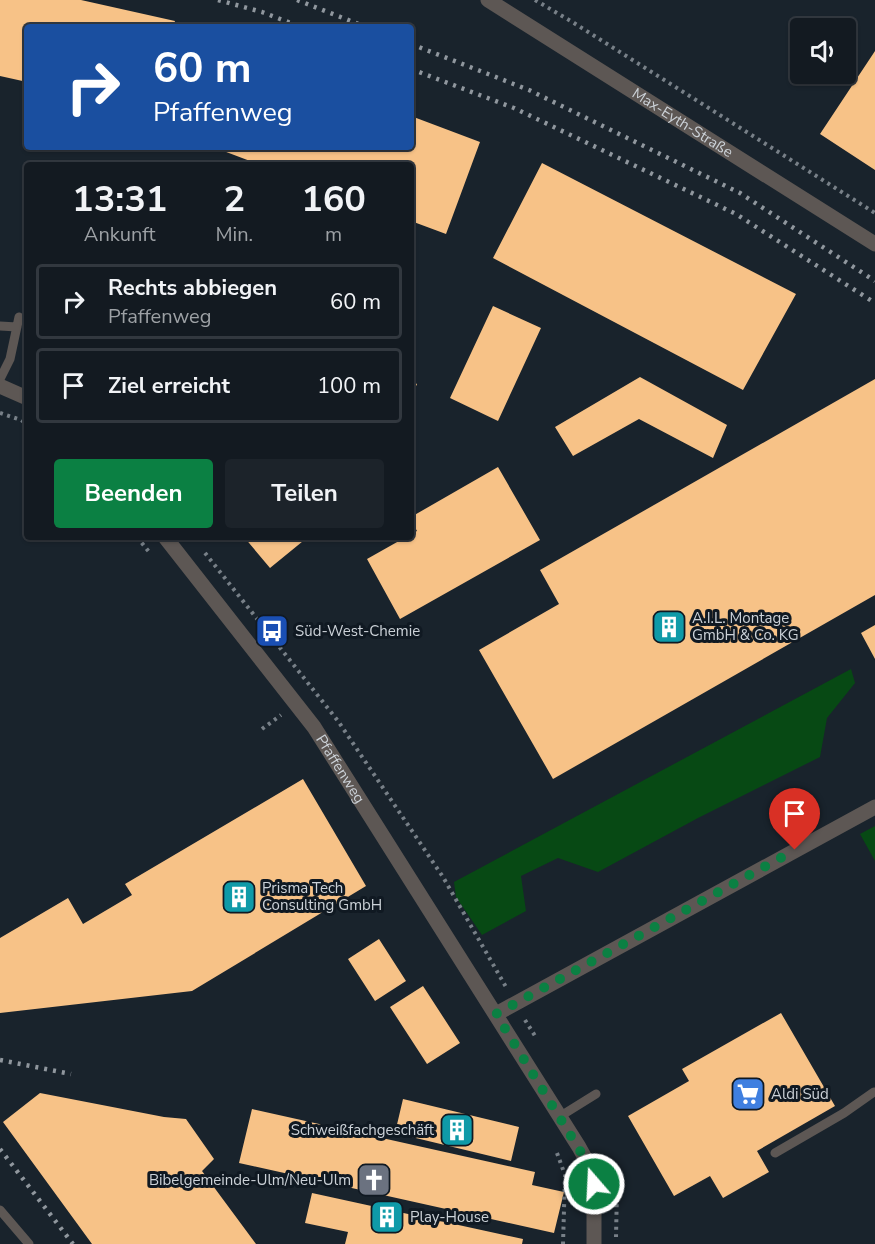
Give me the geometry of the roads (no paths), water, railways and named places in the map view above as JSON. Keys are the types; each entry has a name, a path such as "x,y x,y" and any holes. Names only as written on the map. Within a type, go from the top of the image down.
{"street":[{"name":"Max-Eyth-Straße","path":"488,0 875,244"},
{"path":"0,386 24,397"},
{"name":"Pfaffenweg","path":"167,540 314,727 590,1167 594,1184 594,1244"},
{"path":"496,1014 875,807"}],"lane":[{"path":"0,326 18,322 10,359 0,379"},
{"path":"775,1153 844,1113 874,1092"},
{"path":"559,1117 596,1094"},
{"path":"0,1210 29,1244"}],"railway":[{"path":"218,0 262,12 293,24"},
{"path":"297,0 358,24"},
{"path":"414,45 529,90 740,193 875,281"},
{"path":"414,70 514,108 736,214 875,303"},
{"path":"0,1060 71,1074"},
{"path":"0,1149 73,1244"}],"place":[{"name":"A.I.L. Montage GmbH & Co. KG","path":"669,627"},
{"name":"Süd-West-Chemie","path":"272,631"},
{"name":"Prisma Tech Consulting GmbH","path":"239,897"},
{"name":"Aldi Süd","path":"748,1094"},
{"name":"Schweißfachgeschäft","path":"457,1130"},
{"name":"Bibelgemeinde-Ulm/Neu-Ulm","path":"374,1180"},
{"name":"Play-House","path":"387,1217"}]}
